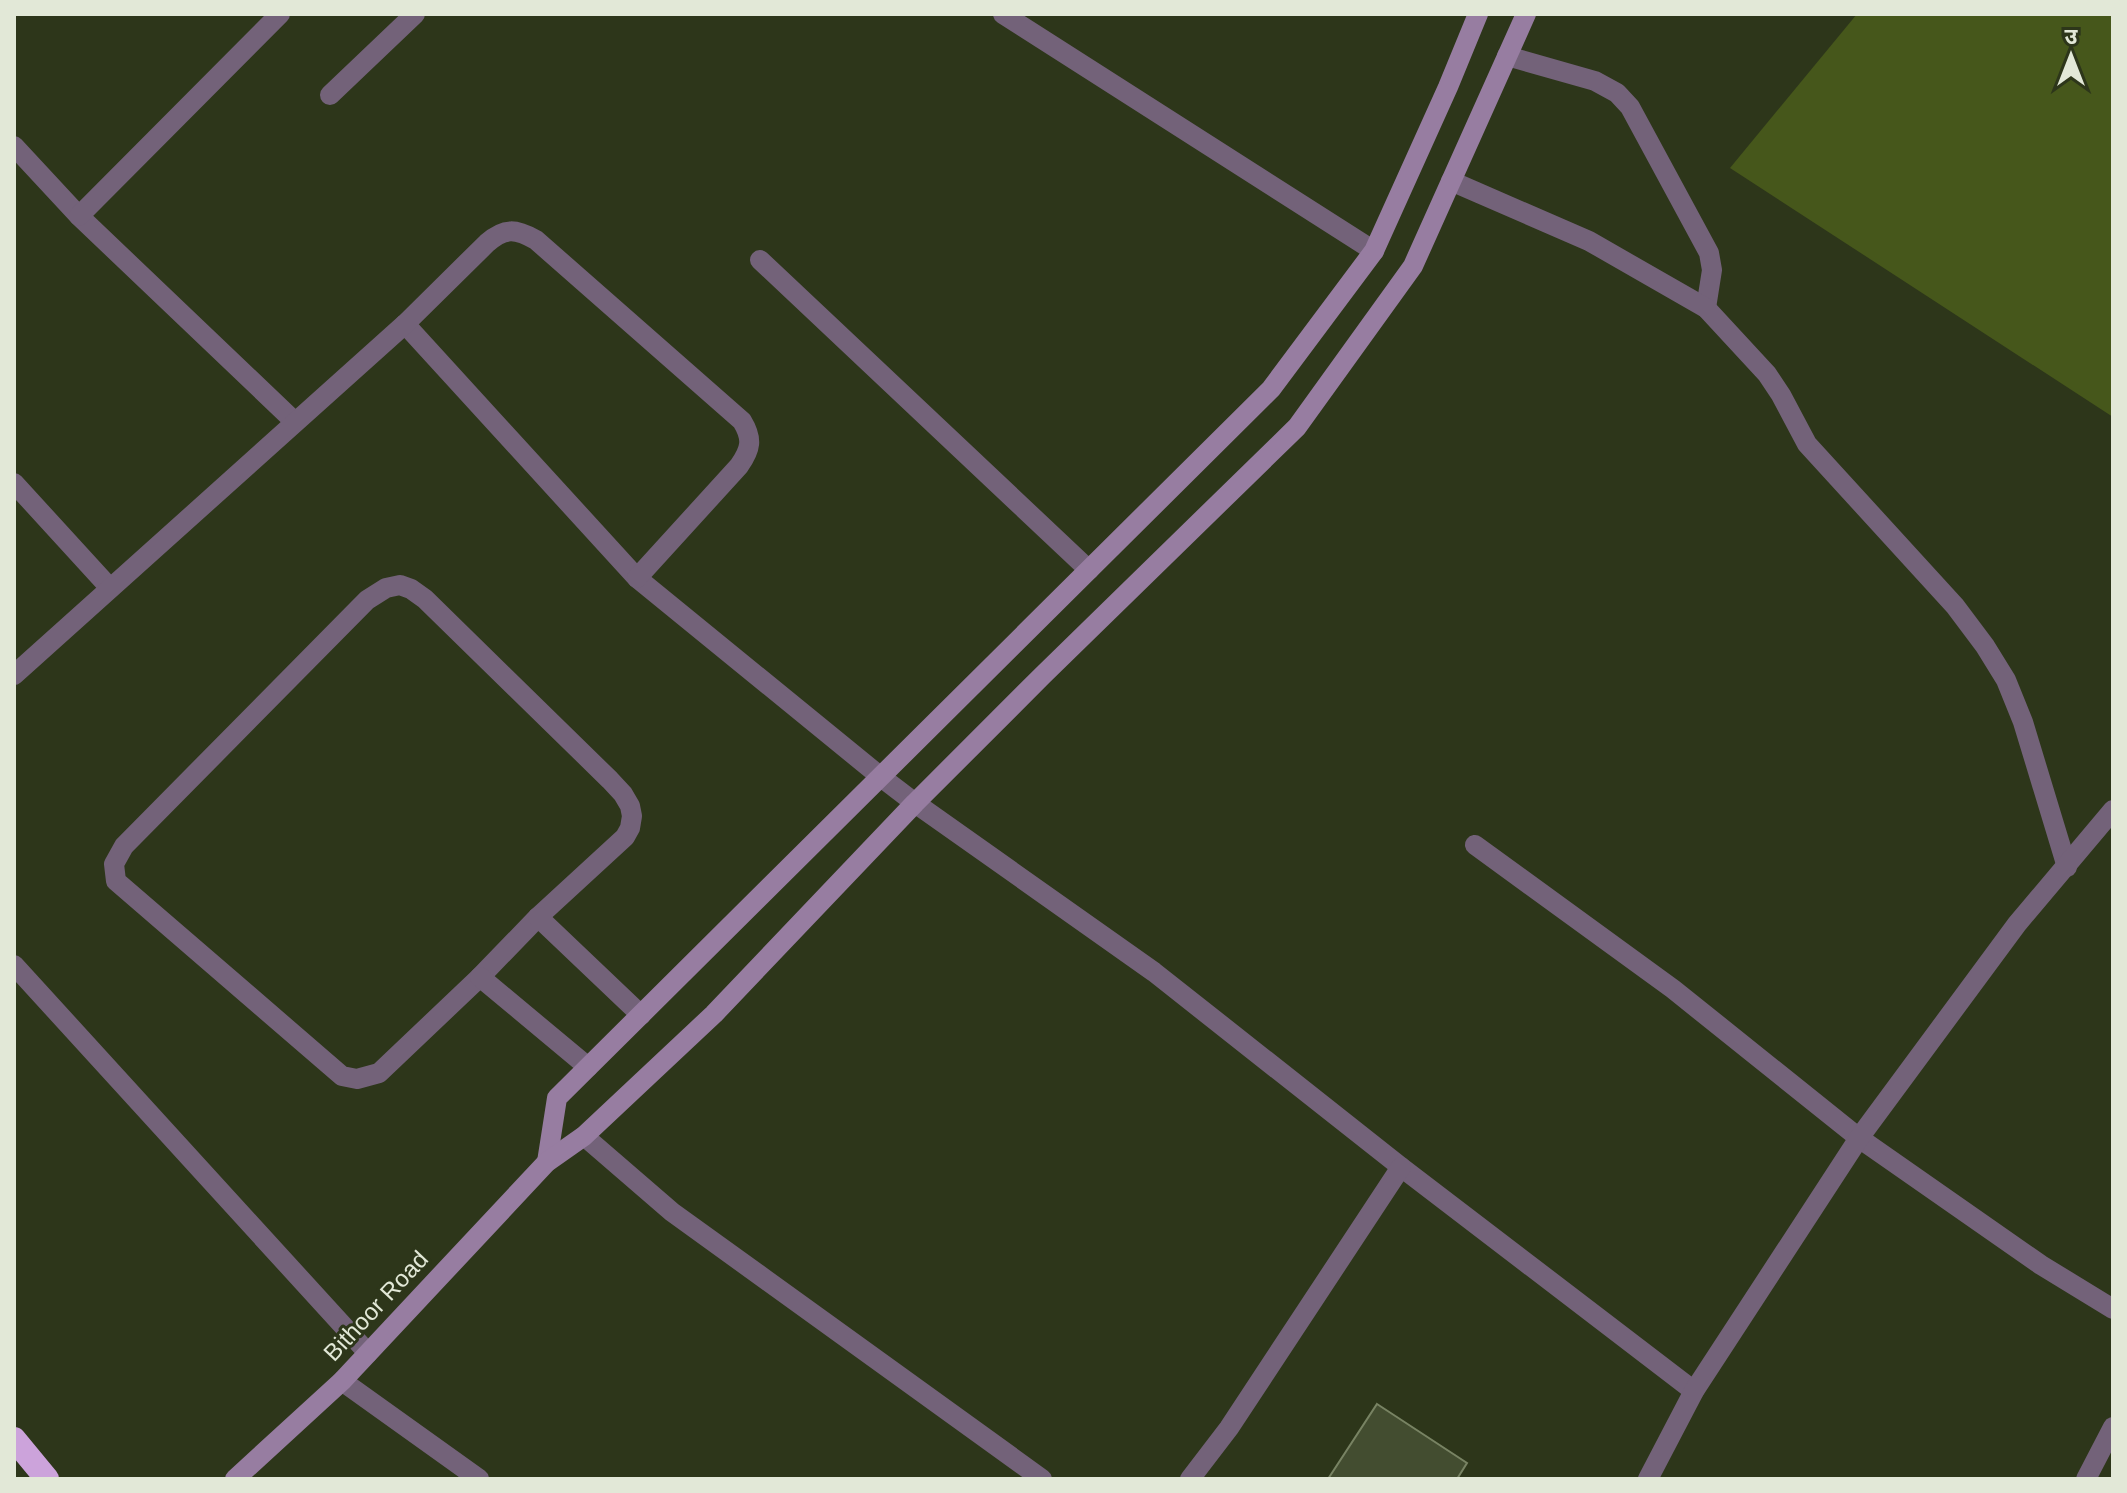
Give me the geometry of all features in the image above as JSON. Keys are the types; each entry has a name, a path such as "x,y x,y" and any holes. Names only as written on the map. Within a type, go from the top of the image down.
{"highway":[{"path":"14,1439 47,1479"}],"street":[{"path":"79,216 280,14"},
{"path":"330,95 415,14"},
{"path":"1003,14 1374,251"},
{"path":"547,1162 557,1098 1271,389 1374,251 1478,14"},
{"name":"Bithoor Road","path":"235,1479 342,1381 547,1162 584,1136 714,1014 915,803 1297,427 1413,266 1526,14"},
{"path":"1507,56 1595,81 1617,93 1630,107 1709,253 1712,270 1706,308"},
{"path":"14,146 79,216 295,422"},
{"path":"1451,181 1589,241 1706,308 1767,374 1807,444 1955,606 2006,680 2023,722 2067,867"},
{"path":"14,675 405,324 496,235 504,231 525,234 536,240 742,421 747,429 750,441 747,455 739,466 637,578"},
{"path":"760,260 1089,570"},
{"path":"405,324 637,578 881,777 1154,972 1401,1167 1694,1391"},
{"path":"14,483 110,588"},
{"path":"400,585 425,599 610,780 630,806 632,816 625,837 538,917 379,1073 357,1079 342,1076 116,881 114,864 124,846 367,600 386,588 400,585"},
{"path":"1648,1479 1694,1391 1859,1138 2017,924 2113,810"},
{"path":"1475,845 1673,989 1859,1138 2030,1258 2113,1309"},
{"path":"538,917 641,1015"},
{"path":"14,965 368,1353"},
{"path":"480,977 588,1067"},
{"path":"584,1136 672,1212 1042,1479"},
{"path":"1190,1479 1229,1428 1401,1167"},
{"path":"342,1381 479,1479"},
{"path":"2086,1479 2113,1427"}],"green space":[{"path":"1857,14 2113,14 2113,417 1730,168"}],"building":[{"path":"1377,1404 1467,1463 1457,1479 1328,1479"}]}
